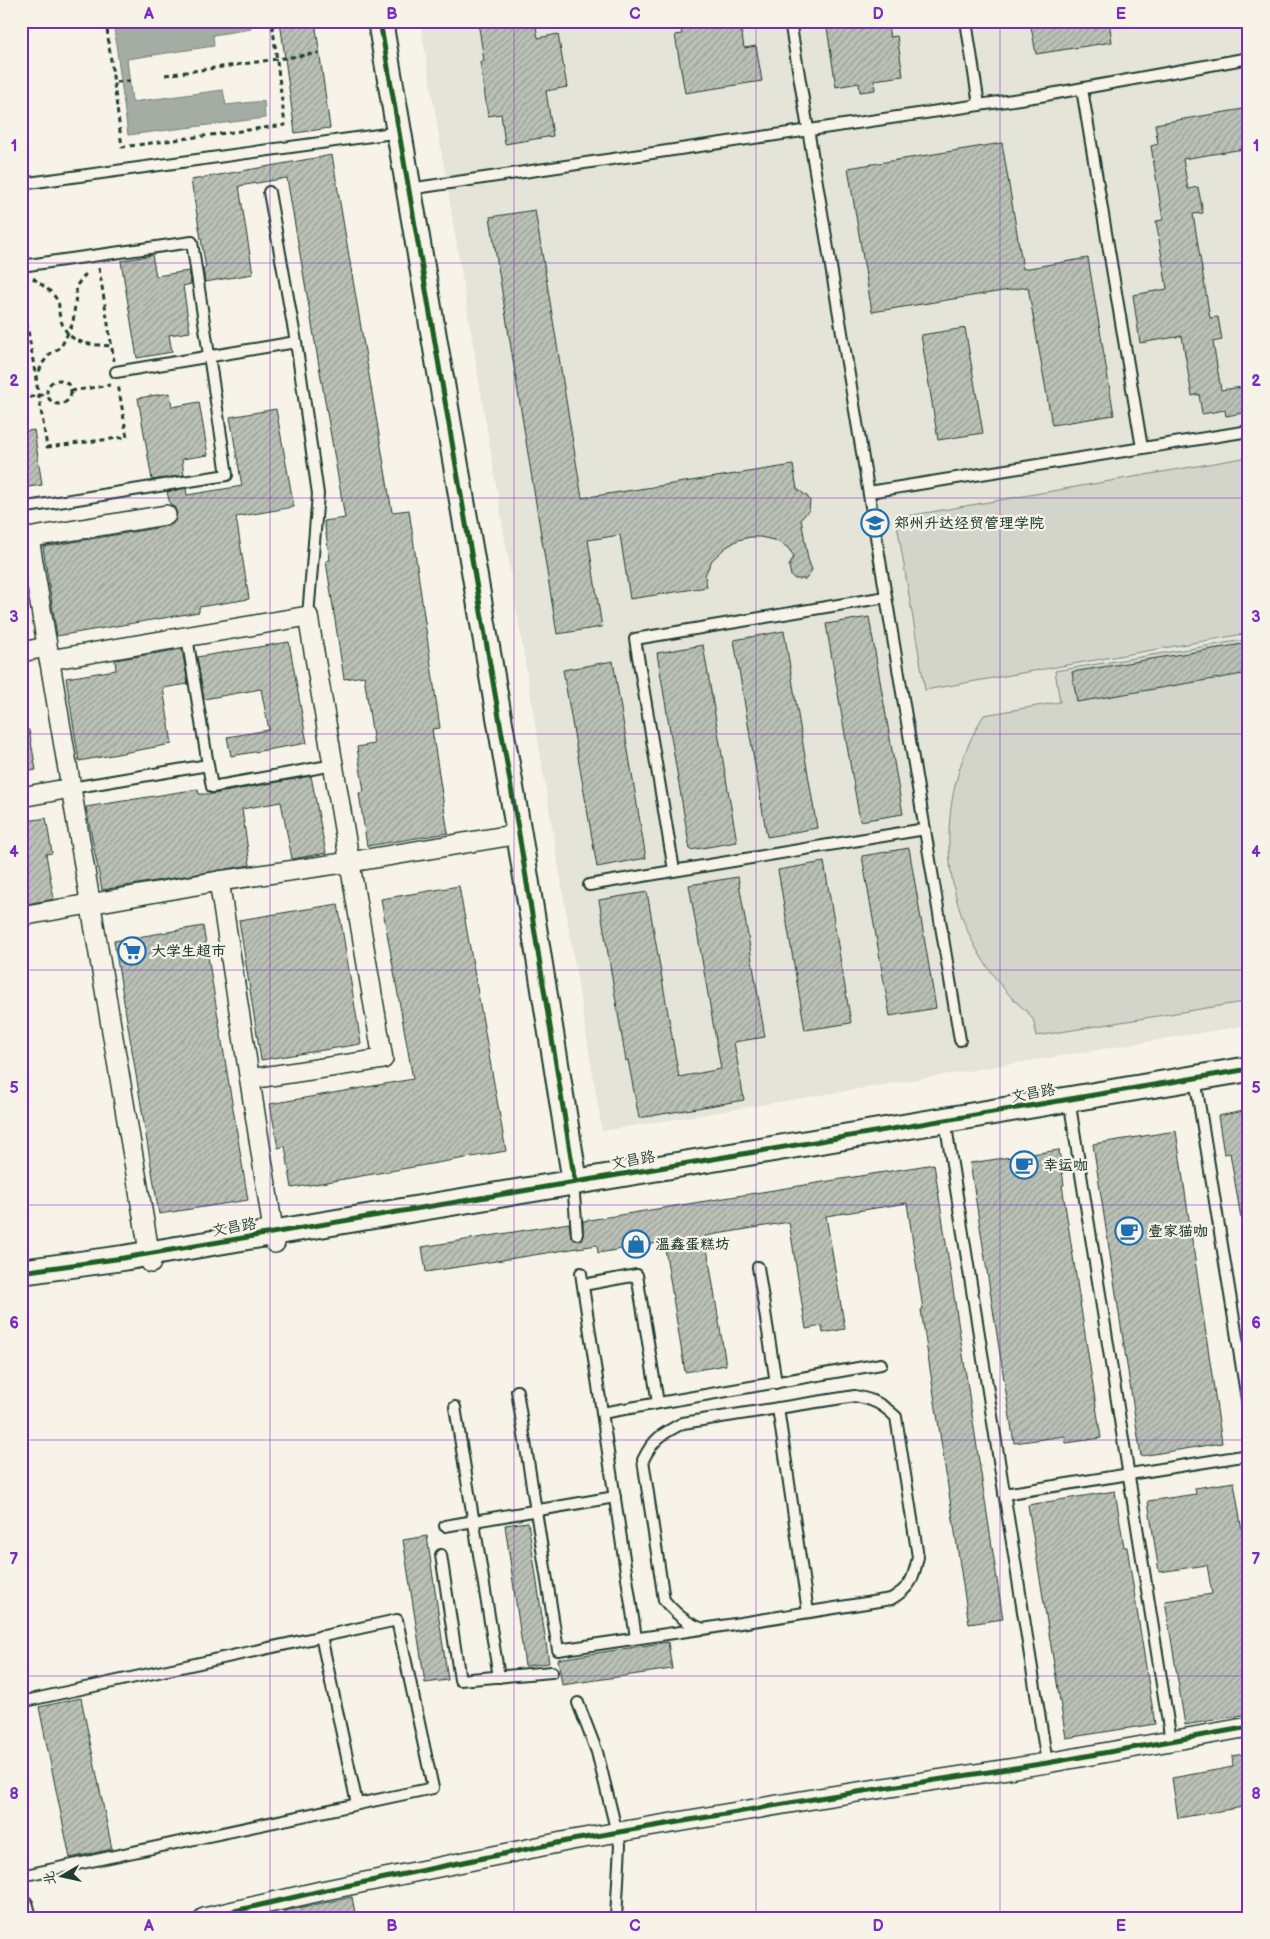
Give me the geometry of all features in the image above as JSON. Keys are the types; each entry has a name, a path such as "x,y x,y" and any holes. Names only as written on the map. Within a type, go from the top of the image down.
{"street":[{"path":"380,21 519,834 575,1188"},
{"path":"151,1258 92,904 48,654 25,539 166,515"},
{"path":"21,652 48,654 187,636 308,616 383,1058 250,1079"},
{"path":"21,797 71,788"},
{"path":"21,916 519,834"},
{"path":"219,882 274,1238"},
{"name":"文昌路","path":"21,1272 151,1258 274,1238 575,1188 945,1120 1249,1069"},
{"path":"204,1918 321,1891 616,1832 825,1797 1047,1763 1249,1727"},
{"path":"21,1907 24,1918"}],"lane":[{"path":"790,21 960,1040"},
{"path":"966,21 979,105"},
{"path":"408,189 979,105 1249,58"},
{"path":"1082,88 1142,448"},
{"path":"21,184 393,133"},
{"path":"269,192 296,342 318,494 308,616"},
{"path":"21,266 192,242 227,474 21,508"},
{"path":"116,372 296,342"},
{"path":"869,492 1249,431"},
{"path":"674,870 635,639 886,597"},
{"path":"187,636 212,787 334,765"},
{"path":"71,788 208,765"},
{"path":"589,884 925,829"},
{"path":"1195,1078 1249,1412"},
{"path":"1069,1099 1172,1741"},
{"path":"945,1120 1047,1763"},
{"path":"575,1188 577,1234"},
{"path":"758,1267 776,1382"},
{"path":"581,1274 636,1638"},
{"path":"583,1285 637,1275 658,1403"},
{"path":"602,1413 881,1364"},
{"path":"517,1391 558,1650 703,1629 891,1599 904,1591 914,1576 918,1558 896,1417 885,1406 873,1400 855,1396 683,1423 662,1434 649,1448 643,1460 664,1600 677,1615 689,1624 703,1629"},
{"path":"455,1407 499,1677"},
{"path":"778,1408 808,1612"},
{"path":"1004,1494 1249,1455"},
{"path":"445,1526 615,1497"},
{"path":"440,1555 460,1680 552,1672"},
{"path":"21,1702 397,1620 433,1788 21,1876"},
{"path":"322,1636 357,1804"},
{"path":"578,1703 597,1752 620,1845 616,1918"}],"path":[{"path":"106,21 122,147 285,126 272,21"},
{"path":"165,75 320,53"},
{"path":"116,82 130,81"},
{"path":"21,287 38,396 47,448 127,437 98,264 89,270 77,285 73,323 62,347 50,354 42,364 36,381"},
{"path":"29,275 51,292 58,303 59,315 67,335 79,341 112,346"},
{"path":"59,380 66,383 71,391 68,400 62,404 54,403 47,394 47,390 52,382 59,380"},
{"path":"71,391 118,383"},
{"path":"21,399 47,394"}],"shaded area":[{"path":"158,21 250,21 251,29 213,35 214,46 127,59 132,102 223,90 226,105 264,101 265,118 128,135 114,28"},
{"name":"郑州升达经贸管理学院","path":"420,21 1249,21 1249,1025 602,1131"},
{"path":"1249,457 1249,633 925,690 896,518"},
{"path":"1249,639 1249,1001 1036,1036 1031,1016 996,978 985,963 969,934 958,903 951,872 949,839 951,806 958,775 969,744 984,715 1060,702 1055,671"}],"building":[{"path":"280,21 315,21 330,128 295,133"},
{"path":"478,21 535,21 538,38 558,34 567,87 546,91 553,136 505,144 501,114 488,116 480,62 484,61"},
{"path":"680,21 740,21 744,48 756,46 762,81 685,93 675,35 682,34"},
{"path":"826,21 887,21 890,37 897,36 903,76 874,80 875,90 860,92 859,83 836,87"},
{"path":"1030,21 1109,21 1112,42 1036,54"},
{"path":"1249,108 1249,148 1183,159 1188,189 1198,187 1203,213 1193,214 1210,318 1218,317 1222,340 1213,342 1221,390 1249,386 1249,412 1226,416 1225,410 1202,414 1199,394 1192,396 1182,336 1140,343 1133,295 1167,289 1156,221 1163,220 1151,146 1158,144 1155,124"},
{"path":"1002,143 1023,269 1088,258 1114,415 1052,425 1028,287 872,312 848,168"},
{"path":"332,155 392,512 409,510 440,728 432,729 448,833 367,846 359,793 364,792 357,747 374,744 364,676 344,679 326,561 330,560 324,521 345,518 287,178 239,186 253,274 205,282 203,268 206,268 191,180"},
{"path":"535,210 582,498 793,465 797,489 807,496 810,501 809,510 801,519 808,559 812,570 806,579 795,579 791,576 789,566 794,556 787,547 774,540 750,537 738,540 725,548 712,560 705,575 707,587 630,599 620,535 588,540 602,627 557,634 490,217"},
{"path":"152,255 156,276 189,271 191,284 183,286 190,332 169,335 172,352 137,358 121,261"},
{"path":"965,328 983,433 938,440 921,335"},
{"path":"170,393 172,407 199,402 208,455 182,459 184,475 152,480 138,398"},
{"path":"276,409 294,507 236,517 249,599 199,607 199,612 57,636 43,547 168,526 173,523 177,514 175,508 170,504 167,492 186,488 187,495 242,486 230,417"},
{"path":"34,430 42,485 21,488 21,432"},
{"path":"869,617 903,814 860,821 826,624"},
{"path":"784,631 817,828 767,837 734,640"},
{"path":"289,642 307,743 231,756 227,737 269,730 261,689 204,699 197,657"},
{"path":"1249,643 1249,673 1077,702 1072,672"},
{"path":"703,645 737,842 690,850 657,653"},
{"path":"182,649 188,684 163,688 172,744 79,761 66,678 116,670 115,660"},
{"path":"613,661 646,858 597,867 563,670"},
{"path":"21,730 29,730 36,770 21,773"},
{"path":"311,776 326,853 292,859 281,802 242,809 250,865 102,890 86,807 198,789 199,794 213,794"},
{"path":"46,818 52,853 46,854 54,899 21,905 21,822"},
{"path":"909,848 936,1008 890,1016 862,856"},
{"path":"824,862 851,1023 805,1030 778,870"},
{"path":"738,877 765,1037 734,1042 744,1100 639,1118 628,1060 626,1061 599,900 647,892 679,1077 721,1069 689,885"},
{"path":"459,886 506,1151 292,1188 285,1146 278,1148 270,1104 413,1079 381,899"},
{"path":"338,904 361,1044 261,1060 239,920"},
{"path":"203,926 248,1200 159,1214 114,941"},
{"path":"1249,1110 1249,1218 1241,1218 1230,1153 1224,1154 1218,1116"},
{"path":"1176,1131 1222,1443 1141,1456 1093,1144"},
{"path":"1059,1150 1064,1185 1062,1185 1101,1438 1066,1443 1065,1436 1014,1443 970,1163"},
{"path":"934,1164 1003,1619 969,1624 921,1310 923,1309 907,1203 826,1216 845,1329 823,1333 822,1326 806,1329 789,1222 705,1236 726,1365 685,1372 664,1242 598,1253 597,1245 426,1272 422,1247 569,1223 571,1237 578,1241 583,1236 583,1221"},
{"path":"1234,1482 1249,1574 1249,1714 1185,1725 1165,1601 1212,1594 1207,1565 1159,1572 1148,1501 1196,1494 1195,1488"},
{"path":"1115,1491 1124,1547 1127,1547 1155,1724 1066,1738 1028,1505"},
{"path":"528,1522 549,1663 525,1666 505,1525"},
{"path":"427,1536 448,1680 425,1683 403,1540"},
{"path":"668,1642 672,1669 562,1685 558,1659"},
{"path":"81,1698 112,1849 70,1858 39,1707"},
{"path":"1249,1753 1249,1806 1178,1818 1172,1778 1233,1767 1232,1756"},
{"path":"352,1897 356,1918 284,1918 284,1911"}],"cycle path":[{"path":"380,21 519,834 575,1182"},
{"path":"21,1272 123,1258 1249,1069"},
{"path":"204,1918 321,1891 572,1840 825,1797 1047,1763 1249,1727"}],"place":[{"name":"郑州升达经贸管理学院","path":"875,523"},
{"name":"大学生超市","path":"132,951"},
{"name":"幸运咖","path":"1024,1165"},
{"name":"壹家猫咖","path":"1129,1231"},
{"name":"温鑫蛋糕坊","path":"636,1244"}]}
